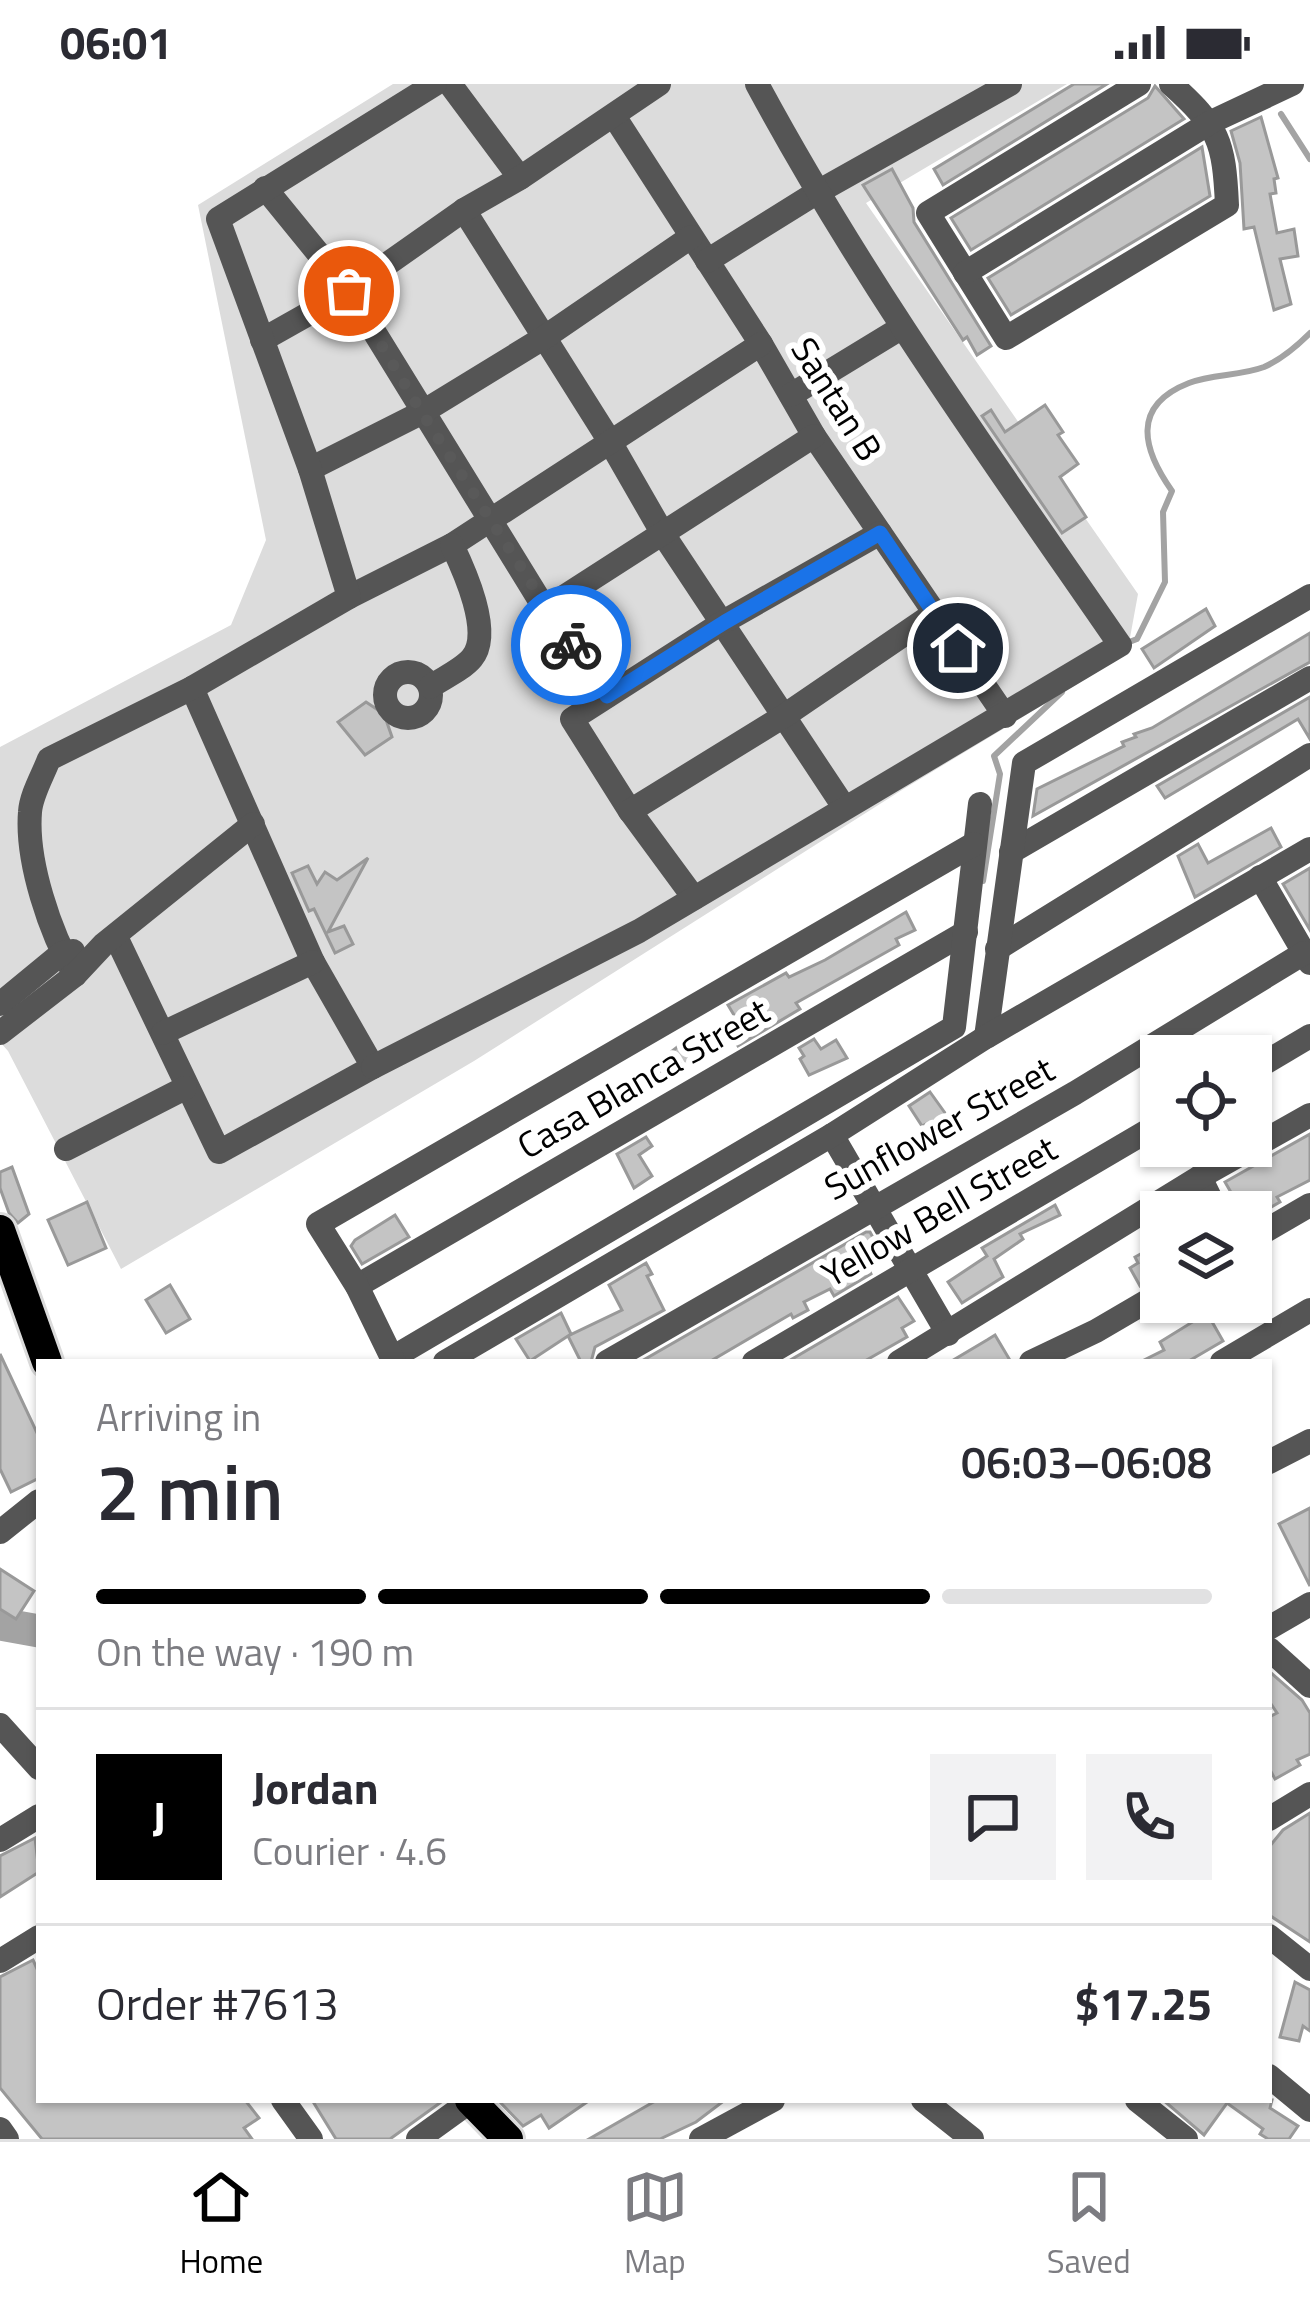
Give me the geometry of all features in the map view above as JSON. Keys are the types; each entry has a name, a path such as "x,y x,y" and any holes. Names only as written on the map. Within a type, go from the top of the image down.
{"main road":[{"path":"0,1231 46,1359"},
{"path":"474,2103 508,2139"}],"street":[{"path":"349,597 310,469 218,219 435,84"},
{"path":"449,84 520,178"},
{"path":"262,340 349,291 658,84"},
{"path":"110,940 163,1033 219,1152 639,931 1120,645 901,328 815,193 758,84"},
{"path":"706,260 976,93 1010,84"},
{"path":"1139,84 928,213 1006,338 1227,205 1225,160 1211,122 1171,84"},
{"path":"965,273 1211,122 1292,84"},
{"name":"Santan B","path":"614,116 761,344 814,436 1005,716"},
{"path":"265,188 349,291 545,609 607,696"},
{"path":"464,210 663,534 844,807"},
{"path":"310,469 422,413 692,237"},
{"path":"791,395 901,328"},
{"path":"68,964 37,877 30,810 49,759 192,688 452,544 761,344"},
{"path":"545,609 814,436"},
{"path":"694,898 630,811 572,719 725,622 880,533"},
{"path":"430,687 471,659 479,644 468,578 452,544"},
{"path":"986,1037 1024,764 1310,596"},
{"path":"630,811 784,716 935,614"},
{"path":"1011,853 1310,678"},
{"path":"192,688 313,962 373,1067"},
{"path":"997,949 1310,755"},
{"path":"395,1359 954,1027 980,804"},
{"path":"0,1004 110,940 254,824"},
{"path":"392,1359 318,1224 974,844"},
{"path":"474,1354 986,1037 1310,849"},
{"path":"1260,877 1307,958"},
{"name":"Casa Blanca Street","path":"356,1286 966,932"},
{"name":"Sunflower Street","path":"612,1359 1307,958"},
{"path":"163,1033 313,962"},
{"path":"0,1033 68,964"},
{"path":"1272,1059 1310,1036"},
{"path":"66,1149 185,1088"},
{"path":"904,1359 1310,1115"},
{"name":"Yellow Bell Street","path":"759,1359 1140,1135"},
{"path":"832,1136 948,1334"},
{"path":"1200,1178 1206,1191"},
{"path":"1272,1227 1310,1205"},
{"path":"1037,1359 1140,1305"},
{"path":"1227,1359 1310,1310"},
{"path":"1272,1460 1310,1441"},
{"path":"0,1532 36,1503"},
{"path":"1272,1626 1310,1604"},
{"path":"1272,1652 1310,1686"},
{"path":"0,1725 36,1765"},
{"path":"1278,1814 1310,1794"},
{"path":"1278,1814 1310,1827"},
{"path":"0,1840 36,1818"},
{"path":"1272,1938 1310,1969"},
{"path":"0,1961 36,1939"},
{"path":"1272,2078 1310,2110"},
{"path":"285,2103 311,2139"},
{"path":"418,2139 467,2103"},
{"path":"701,2139 767,2103"},
{"path":"927,2103 972,2139"},
{"path":"1141,2103 1186,2139"},
{"path":"733,2120 756,2139"},
{"path":"0,2129 7,2139"}],"shaded area":[{"path":"393,84 1067,84 866,203 1138,594 1127,654 474,1061 121,1269 0,1042 0,747 231,625 266,540 198,205"}],"building":[{"path":"1074,84 1107,84 943,185 934,169"},
{"path":"1155,86 1184,119 971,250 951,218 1148,98"},
{"path":"1261,117 1278,178 1274,179 1276,193 1270,194 1277,233 1294,229 1298,256 1280,259 1291,304 1274,310 1254,227 1244,229 1240,163 1231,131"},
{"path":"1202,147 1210,196 1011,315 988,278"},
{"path":"892,169 913,208 914,222 991,346 977,355 863,185"},
{"path":"1045,405 1078,464 1060,477 1086,517 1062,533 982,416 991,410 1005,432"},
{"path":"1206,609 1215,626 1154,668 1142,649"},
{"path":"1310,633 1310,662 1033,816 1037,789 1124,746 1122,742 1136,737 1134,734 1152,728"},
{"path":"1310,697 1310,739 1298,719 1165,798 1157,786"},
{"path":"366,702 384,714 392,737 365,755 338,722"},
{"path":"1271,828 1281,847 1195,897 1178,856 1198,844 1208,863"},
{"path":"368,858 328,932 344,926 353,944 335,953 292,873 308,866 317,884 325,872 337,880"},
{"path":"1310,868 1310,930 1283,884"},
{"path":"906,912 915,930 896,939 899,945 796,1003 800,1009 738,1046 730,1031 740,1025 728,1005 786,973 789,977 825,960"},
{"path":"814,1039 821,1049 836,1040 847,1058 809,1075 799,1048"},
{"path":"680,1045 694,1064 651,1090 640,1076"},
{"path":"930,1092 958,1131 940,1143 928,1123 922,1126 909,1106"},
{"path":"1310,1134 1310,1180 1277,1197 1280,1202 1272,1207 1272,1191 1230,1191 1225,1182 1252,1167 1272,1167 1272,1155"},
{"path":"646,1137 652,1146 639,1155 652,1176 634,1188 617,1154"},
{"path":"12,1167 29,1214 18,1223 0,1188 0,1172"},
{"path":"87,1202 106,1248 68,1265 48,1220"},
{"path":"1055,1205 1060,1215 1020,1234 1023,1239 994,1259 1003,1277 962,1303 948,1282 987,1256 982,1248"},
{"path":"395,1215 409,1237 362,1264 351,1246 355,1240"},
{"path":"866,1232 883,1256 867,1265 871,1274 834,1296 830,1289 804,1302 808,1310 793,1318 791,1314 714,1359 645,1359"},
{"path":"1140,1254 1140,1286 1130,1268 1138,1263 1135,1257"},
{"path":"646,1263 652,1274 647,1276 664,1310 595,1347 592,1359 580,1359 568,1336 622,1310 609,1285"},
{"path":"170,1285 190,1319 166,1333 146,1300"},
{"path":"898,1297 914,1321 902,1328 907,1337 868,1359 792,1359"},
{"path":"561,1313 571,1334 533,1359 516,1339"},
{"path":"1191,1323 1213,1323 1223,1341 1192,1359 1146,1359 1164,1350 1160,1342"},
{"path":"995,1335 1009,1359 955,1359"},
{"path":"0,1354 36,1431 36,1480 11,1492 0,1469"},
{"path":"1310,1508 1310,1586 1279,1524"},
{"path":"0,1569 34,1591 16,1619 0,1609"},
{"path":"1272,1674 1310,1713 1310,1754 1275,1779 1272,1716 1277,1713 1272,1706"},
{"path":"1310,1813 1310,1942 1272,1917 1272,1843"},
{"path":"35,1838 36,1874 0,1897 0,1856"},
{"path":"33,1960 36,1966 36,2103 247,2103 259,2118 244,2128 252,2139 42,2139 0,2088 0,1977"},
{"path":"1295,1982 1310,1990 1310,2031 1303,2026 1299,2041 1280,2037"},
{"path":"314,2103 440,2103 390,2139 336,2139"},
{"path":"501,2103 586,2103 549,2128 541,2115 523,2126"},
{"path":"652,2103 721,2103 696,2122 660,2139 589,2139"},
{"path":"1167,2103 1227,2103 1204,2135"},
{"path":"1227,2103 1271,2103 1270,2108 1298,2126 1289,2139 1268,2139 1260,2134 1263,2129"}],"waterway":[{"path":"1281,114 1310,159"},
{"path":"1124,644 1137,639 1165,582 1163,512 1172,491 1149,445 1150,416 1157,404 1189,383 1264,367 1310,333"},
{"path":"983,881 1000,774 994,756 1062,692"},
{"path":"0,1624 36,1630"}],"way so far":[{"path":"349,291 571,645"}],"route":[{"path":"571,645 607,696 880,533 958,648"}]}
